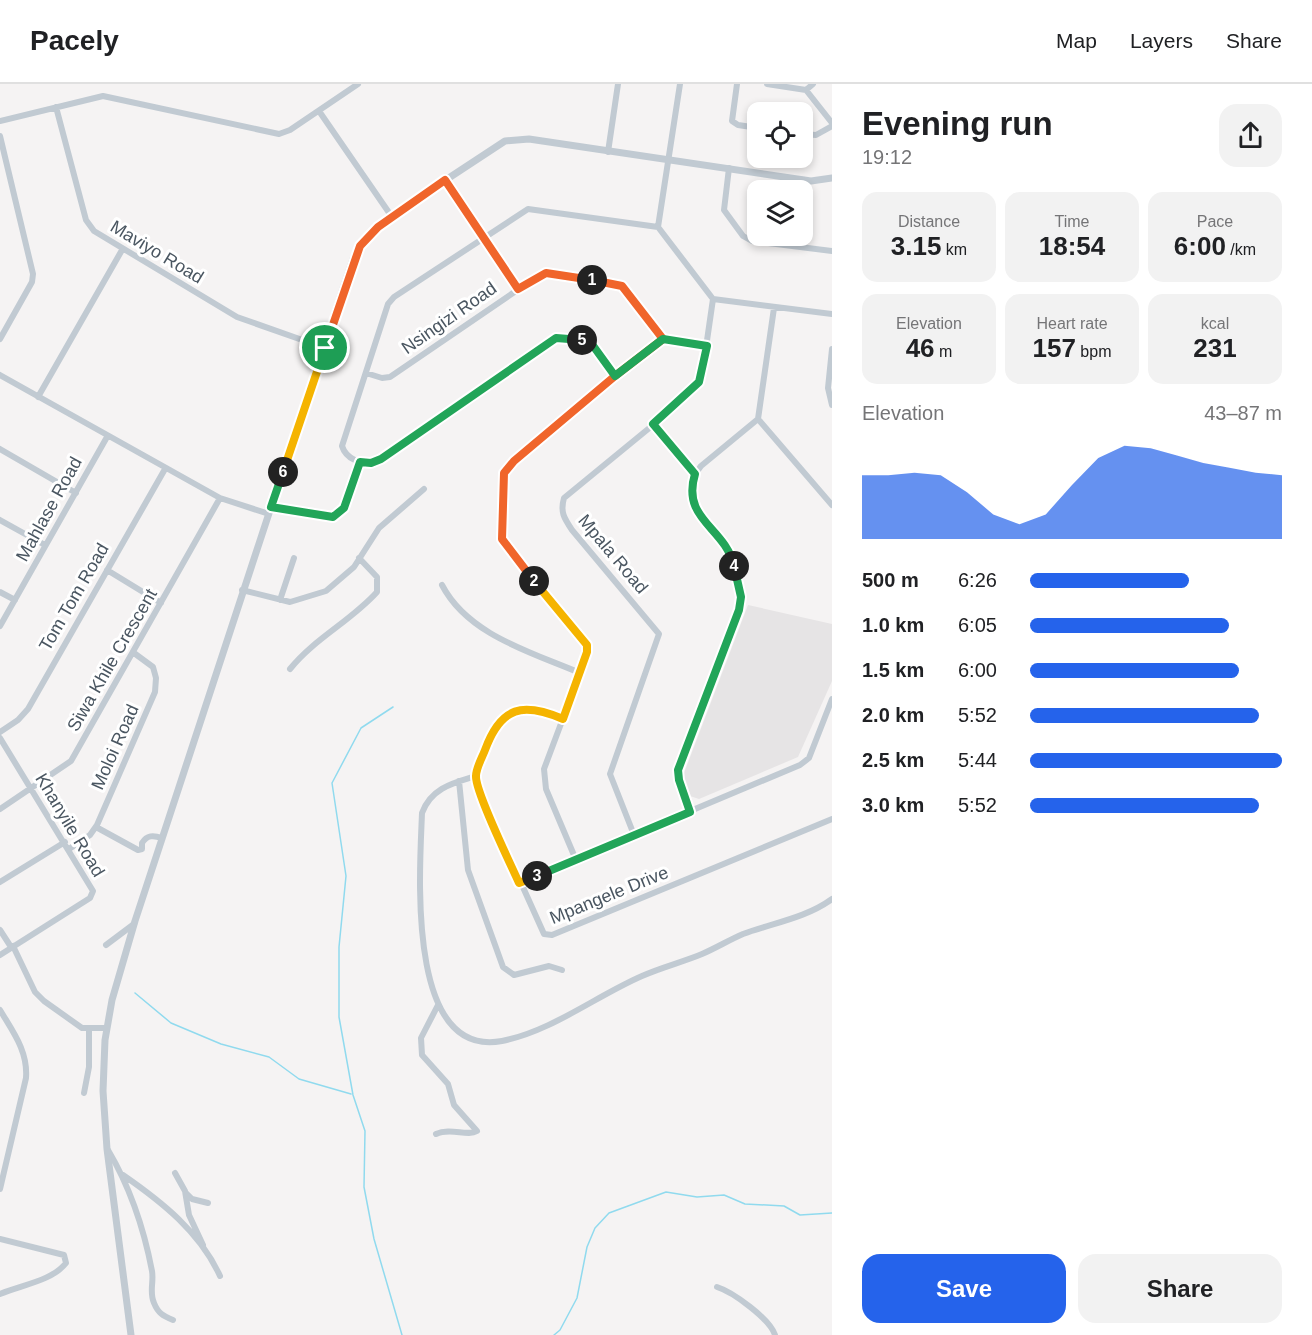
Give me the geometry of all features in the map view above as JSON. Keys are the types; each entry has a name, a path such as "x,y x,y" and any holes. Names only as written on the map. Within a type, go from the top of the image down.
{"street":[{"path":"0,121 98,96 112,97 279,134 290,130 358,84"},
{"path":"608,152 618,84"},
{"path":"658,227 680,84"},
{"path":"737,84 732,121 747,126"},
{"path":"767,84 806,90 832,124 813,135"},
{"path":"806,90 813,84"},
{"name":"Maviyo Road","path":"56,107 86,220 99,236 237,317 325,348"},
{"path":"319,111 392,217"},
{"path":"0,136 33,274 32,282 0,339"},
{"path":"131,1335 107,1149 103,1091 107,1028 112,1000 134,924 243,590 360,246 378,227 392,217 505,141 513,139 530,139 811,181 832,178"},
{"path":"729,168 724,210 743,236 757,243 832,251"},
{"path":"445,180 518,289"},
{"path":"615,376 590,343 556,338 381,459 371,463 360,462 346,454 342,446 392,300 523,211 533,208 658,227 713,299 832,314"},
{"path":"38,397 122,249"},
{"name":"Nsingizi Road","path":"366,373 382,378 390,377 518,289 546,273 618,284 628,292 663,339"},
{"name":"Mpala Road","path":"634,835 610,774 659,634 572,530 563,518 562,510 564,498 653,424 699,382 707,346 713,299"},
{"path":"690,812 678,770 739,610 741,597 730,554 694,508 691,497 695,474 759,419 774,308"},
{"path":"576,860 543,780 543,769 587,652 584,640 502,539 504,473 514,461 663,339 707,346"},
{"path":"832,349 828,388 832,405"},
{"path":"0,375 107,437 220,498 270,510 333,517 344,508 360,462"},
{"path":"759,419 832,505"},
{"path":"653,424 695,474"},
{"name":"Mahlase Road","path":"0,626 107,437"},
{"path":"0,449 76,493"},
{"name":"Tom Tom Road","path":"0,732 18,720 28,709 165,469"},
{"path":"243,590 280,600 299,601 326,591 348,574 379,528 424,489"},
{"name":"Siwa Khile Crescent","path":"0,809 71,761 220,498"},
{"path":"0,520 45,545"},
{"path":"280,600 294,558"},
{"path":"290,669 315,643 348,620 377,592 377,577 359,558"},
{"path":"107,570 161,603"},
{"path":"442,585 454,607 470,620 524,650 580,672"},
{"path":"0,592 15,600"},
{"name":"Moloi Road","path":"69,849 85,839 96,827 155,692 156,678 153,667 134,653"},
{"path":"519,883 805,762 813,749 832,699"},
{"path":"563,719 536,708 512,714 495,727 476,776 448,785 432,795 422,813 418,904 438,1005 456,1030 483,1042 501,1041 564,1016 644,975 702,954 741,935 795,918 832,899"},
{"name":"Khanyile Road","path":"0,738 92,888 92,895 0,955"},
{"name":"Mpangele Drive","path":"476,776 482,796 540,930 544,934 552,935 832,819"},
{"path":"459,781 468,870 503,967 514,975 549,966 562,970"},
{"path":"96,827 138,850 142,849 145,838 154,835 162,838"},
{"path":"0,882 65,842"},
{"path":"106,945 134,924"},
{"path":"0,930 39,996 82,1028 107,1028"},
{"path":"436,1134 447,1129 472,1133 477,1131 456,1108 448,1084 426,1061 421,1050 421,1038 438,1005"},
{"path":"0,1010 24,1051 27,1065 0,1189"},
{"path":"84,1093 89,1067 89,1029"},
{"path":"107,1149 123,1175 150,1263 152,1300 160,1314 173,1320"},
{"path":"175,1173 192,1199 208,1203"},
{"path":"123,1175 155,1196 205,1248"},
{"path":"186,1193 189,1215 220,1276"},
{"path":"0,1239 48,1253 60,1253 64,1255 66,1263 60,1270 0,1294"},
{"path":"717,1287 751,1306 770,1326 775,1335"}],"shaded area":[{"path":"748,605 832,624 832,681 798,757 699,799 690,796 683,779 684,773"}],"waterway":[{"path":"393,707 361,728 332,783 346,876 339,947 339,1017 353,1095 365,1131 364,1187 374,1239 402,1335"},
{"path":"135,993 171,1023 221,1044 269,1057 299,1079 351,1094"},
{"path":"554,1335 560,1330 577,1298 587,1247 595,1228 609,1213 666,1192 697,1197 724,1195 745,1204 784,1206 800,1215 832,1213"}],"route":[{"path":"325,348 271,507 333,517 342,512 346,504 360,462 371,463 381,459 556,338 562,337 590,343 615,376 663,339 707,346 699,382 653,424 695,474 691,485 694,508 727,548 733,560 741,597 739,610 678,770 690,812 519,883 478,787 476,776 492,732 500,722 512,714 536,708 563,719 587,652 584,640 514,557 502,539 504,473 514,461 663,339 628,292 618,284 546,273 518,289 445,180 378,227 360,246 343,288 325,348"}]}
